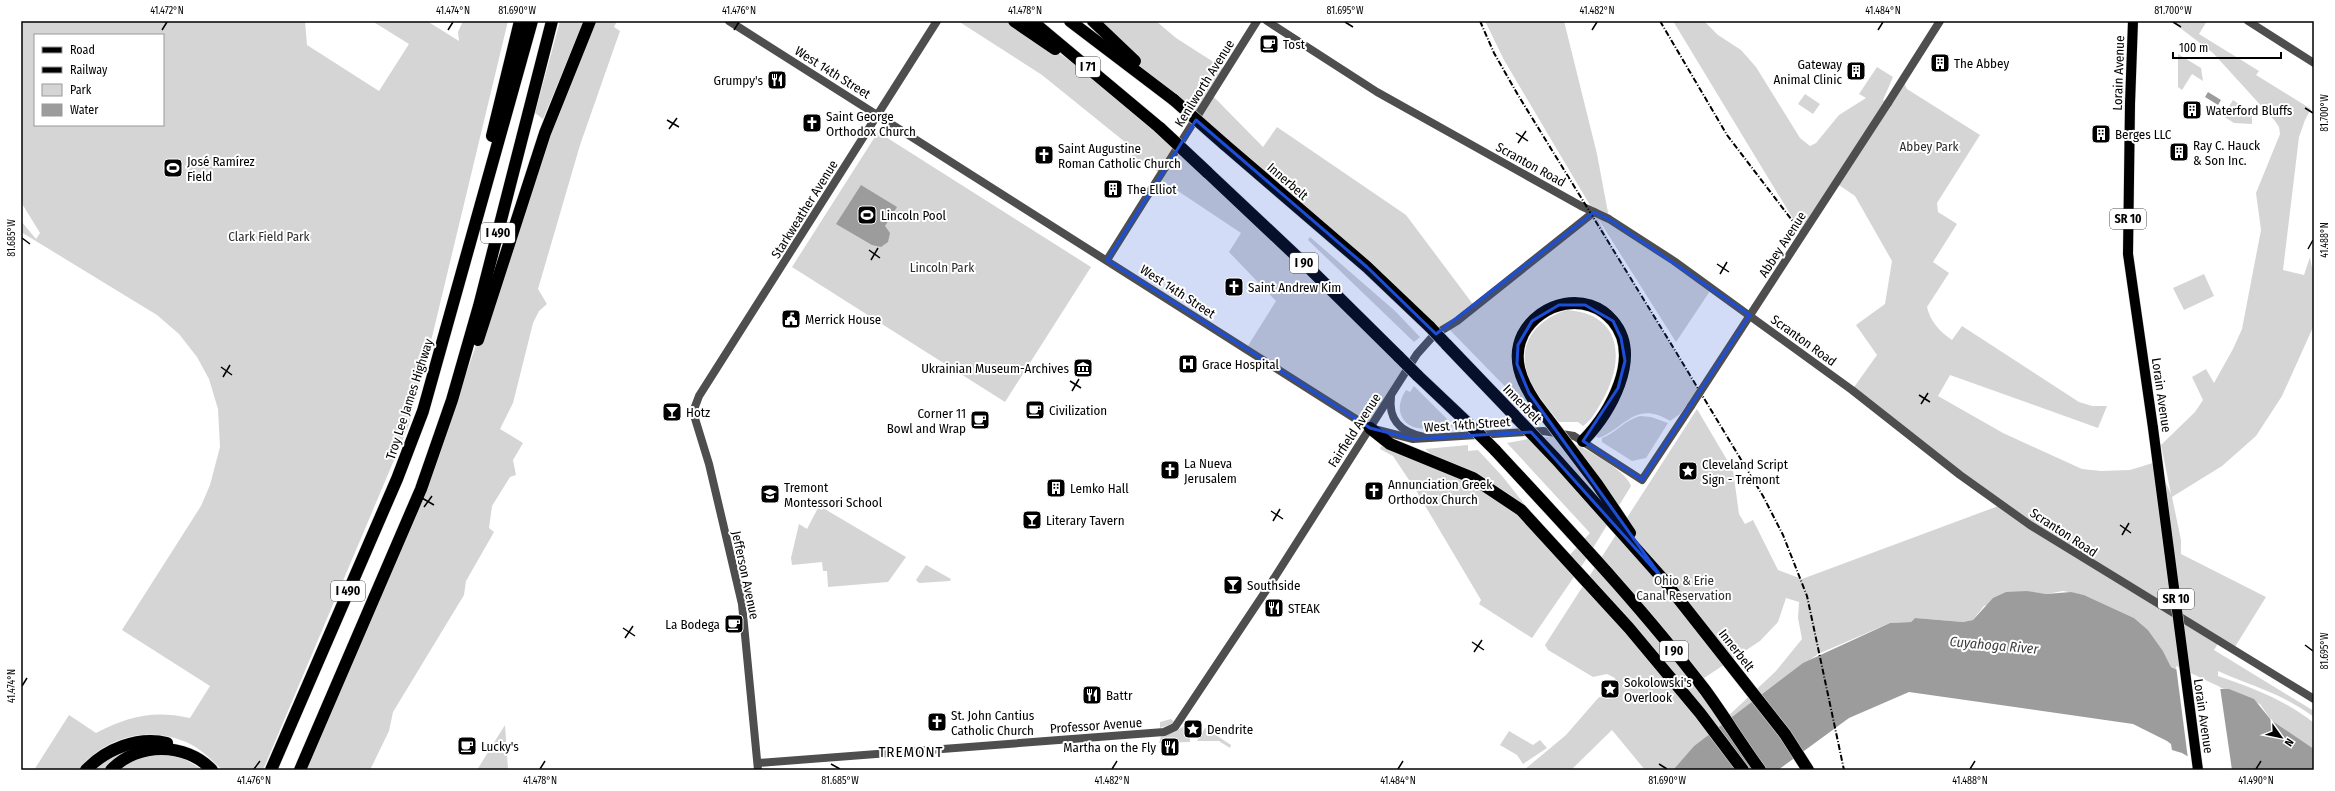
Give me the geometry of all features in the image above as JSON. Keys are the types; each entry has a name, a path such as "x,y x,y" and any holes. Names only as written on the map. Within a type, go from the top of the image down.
{"highway":[{"path":"423,411 451,288 474,206 520,21"},
{"name":"Troy Lee James Highway","path":"271,770 405,460 423,411 532,21"},
{"name":"I 490","path":"300,770 421,489 452,400 480,306 552,21"},
{"path":"437,443 457,405 544,133 590,21"},
{"name":"I 90","path":"1014,21 1143,113 1160,128 1311,270 1495,450 1578,540 1706,691 1760,770"},
{"name":"I 71","path":"1032,21 1143,113"},
{"name":"I 71","path":"1070,21 1174,100"},
{"path":"1093,21 1174,100"},
{"name":"Innerbelt","path":"1174,100 1367,267 1430,327 1556,459 1662,578 1785,734 1808,770"},
{"path":"1583,441 1608,408 1618,388 1625,361 1620,334 1613,321 1606,314 1585,305 1573,303 1550,308 1532,321 1522,336 1517,356 1520,375 1534,402 1597,484 1662,578"},
{"path":"1370,428 1390,444 1459,471 1487,485 1521,510 1566,556 1629,628 1700,713 1743,770"},
{"path":"86,770 110,752 122,746 135,743 165,743 187,752 212,770"},
{"path":"111,770 123,759 145,751 168,749 187,752"}],"main road":[{"name":"Lorain Avenue","path":"2134,21 2130,127 2128,254 2146,372 2198,770"}],"street":[{"name":"West 14th Street","path":"729,21 1370,428 1413,439 1450,438 1544,431 1569,434 1583,441 1642,480"},
{"name":"Starkweather Avenue","path":"693,412 699,396 937,21"},
{"name":"Kenilworth Avenue","path":"1107,260 1257,21"},
{"name":"Scranton Road","path":"1267,21 1377,92 1594,212 1609,218 1643,240 1852,390 1960,475 2030,525 2314,699"},
{"name":"Abbey Avenue","path":"1642,480 1940,21"},
{"path":"2248,21 2314,64"},
{"name":"Fairfield Avenue","path":"1188,711 1417,354 1434,335 1457,321 1594,212"},
{"path":"1392,394 1391,412 1393,420 1399,427 1418,436 1450,438"},
{"name":"Jefferson Avenue","path":"693,412 709,464 742,604 758,767"},
{"name":"Professor Avenue","path":"758,767 1164,732 1175,727 1188,711"}],"highlighted area":[{"path":"1196,120 1367,267 1436,334 1594,212 1609,219 1750,315 1642,480 1583,441 1618,388 1625,361 1621,338 1613,321 1585,305 1559,305 1532,321 1518,345 1517,364 1529,393 1662,578 1531,432 1413,439 1370,428 1107,260"}],"green space":[{"name":"Clark Field Park","path":"21,21 305,21 307,45 379,91 409,44 372,21 427,21 459,41 458,32 463,21 508,21 433,333 408,427 263,770 222,770 205,754 191,744 171,737 141,735 113,743 100,750 88,759 78,770 34,770 69,715 96,733 119,722 142,716 164,715 190,718 210,686 122,630 201,506 210,485 220,447 218,409 209,379 197,357 179,334 157,315 21,232 21,221 36,239 40,233 21,202"},
{"path":"560,21 584,21 543,119 535,113"},
{"path":"590,21 617,21 614,27 620,31 580,145 538,289 547,304 539,311 533,323 513,403 500,429 523,443 513,460 516,475 510,477 492,506 489,528 494,532 466,581 464,595 393,712 389,731 370,770 297,770 447,428"},
{"path":"958,21 1014,21 1143,113 1409,367 1370,428 1246,349 1276,301 1229,252 1241,233 1160,179 1162,174 1121,149 1125,142 1042,75"},
{"path":"1093,21 1156,21 1176,38 1226,70 1211,94 1263,147 1277,127 1406,215 1475,307 1594,212 1504,60 1485,21 1564,21 1597,154 1609,218 1712,288 1676,342 1597,217 1613,249 1698,389 1680,414 1670,421 1658,415 1648,413 1640,414 1599,438 1590,433 1618,388 1621,338 1595,308 1550,308 1518,345 1535,402 1527,409 1447,327 1436,334 1174,100"},
{"path":"1673,21 1704,21 1718,35 1741,50 1756,67 1800,138 1810,146 1816,143 1839,115 1866,98 1859,94 1877,67 1893,77 1883,100 1887,103 1902,79 1907,89 1980,135 1937,203 1938,212 1957,224 1933,262 1949,273 1927,307 1930,317 1940,330 1952,340 1962,326 2079,402 2092,406 2107,406 2098,428 1950,375 1938,396 2003,433 2082,469 2101,471 2130,470 2156,462 2171,494 2161,445 2195,412 2203,400 2192,377 2206,369 2214,383 2233,349 2242,329 2261,230 2256,193 2280,134 2279,127 2275,121 2213,53 2171,21 2207,21 2199,34 2259,71 2256,75 2311,109 2299,137 2283,270 2304,275 2310,257 2314,279 2314,325 2282,396 2256,436 2222,466 2172,497 2181,540 2181,554 2266,597 2233,650 2219,642 2214,650 2314,711 2314,717 2279,696 2218,671 2218,676 2268,695 2292,708 2314,723 2314,749 2271,720 2260,704 2171,667 2163,651 2148,630 2134,618 2084,595 2063,591 2046,594 2026,591 1984,606 1973,620 1963,622 1915,618 1911,622 1890,623 1818,654 1694,746 1673,770 1645,770 1612,730 1571,770 1524,770 1566,735 1599,697 1609,699 1616,684 1615,678 1607,674 1593,677 1548,650 1545,645 1697,409 1733,470 1739,514 1745,524 1753,520 1778,570 1802,579 2001,505 1852,390 1877,355 1856,325 1885,304 1892,261 1855,196 1836,183 1801,232","holes":["1786,598 1799,602 1798,618 1802,639 1776,671 1725,719 1698,682 1760,641 1778,622"]},
{"path":"2178,54 2201,68 2203,81 2192,74 2182,90 2178,87"},
{"path":"1805,94 1820,104 1813,114 1798,104"},
{"path":"2233,100 2252,113 2252,124 2234,123 2223,116"},
{"name":"Lincoln Park","path":"878,132 1091,267 1005,402 792,267"},
{"path":"1310,237 1395,311 1420,337 1414,342 1308,240"},
{"path":"2204,274 2214,296 2184,310 2173,288"},
{"path":"1567,310 1586,313 1599,320 1609,330 1614,342 1616,356 1614,370 1602,401 1596,412 1583,426 1578,422 1559,422 1532,385 1527,373 1525,361 1525,351 1528,341 1539,325 1547,319"},
{"path":"1414,386 1454,426 1426,429 1406,423 1401,414 1400,403 1406,390 1410,392"},
{"path":"1640,416 1651,417 1668,423 1646,458 1632,461 1602,442 1602,438 1612,433 1629,420"},
{"path":"1539,437 1561,438 1571,442 1612,466 1628,480 1631,486 1585,561 1532,638 1479,604 1481,600 1417,492 1393,456 1380,449 1381,446 1456,475 1480,487 1503,503 1535,530 1565,560 1590,533 1507,443"},
{"path":"1468,445 1468,451 1478,450 1503,477 1525,505 1477,473 1431,454 1425,449"},
{"path":"818,508 822,510 823,508 906,557 888,582 828,587 827,571 823,571 822,562 792,565 791,558 799,524 807,529"},
{"path":"926,565 951,579 950,581 919,583 916,580"},
{"path":"1171,719 1175,723 1160,728 1160,722"},
{"path":"505,725 508,769 477,770"},
{"path":"1184,726 1184,737 1190,737 1190,742 1159,743 1161,736 1175,732"},
{"path":"1205,728 1231,745 1230,748 1219,741 1197,741"},
{"path":"1509,731 1533,745 1540,740 1547,748 1523,764 1517,755 1500,745"},
{"path":"133,747 106,770 93,770 99,763"},
{"path":"153,753 179,756 203,770 117,770 133,758"}],"water":[{"path":"2208,92 2221,100 2218,105 2205,97"},
{"name":"Lincoln Pool","path":"861,185 897,207 885,226 890,233 888,242 881,247 872,245 836,224"},
{"name":"Cuyahoga River","path":"2027,591 2046,594 2071,592 2084,595 2134,618 2148,630 2163,651 2171,667 2219,689 2229,689 2254,699 2271,720 2314,749 2314,770 2211,770 2182,753 2172,750 2171,744 2167,741 2133,724 1909,692 1849,718 1778,770 1673,770 1694,746 1803,663 1890,623 1911,622 1915,618 1963,622 1973,620 1993,598 2006,592"}],"pier":[{"path":"2176,666 2220,687 2232,770 2207,770 2188,759"}],"railway":[{"path":"1480,21 1494,53 1518,95 1763,496 1783,535 1807,596 1844,770"},
{"path":"1660,21 1727,135 1801,232"}],"place":[{"name":"Tost","path":"1269,44"},
{"name":"The Abbey","path":"1940,63"},
{"name":"Gateway Animal Clinic","path":"1856,71"},
{"name":"Grumpy's","path":"777,80"},
{"name":"Waterford Bluffs","path":"2192,110"},
{"name":"Saint George Orthodox Church","path":"812,123"},
{"name":"Berges LLC","path":"2101,134"},
{"name":"Ray C. Hauck & Son Inc.","path":"2179,152"},
{"name":"Saint Augustine Roman Catholic Church","path":"1044,155"},
{"name":"José Ramírez Field","path":"173,168"},
{"name":"The Elliot","path":"1113,189"},
{"name":"Lincoln Pool","path":"867,215"},
{"name":"Saint Andrew Kim","path":"1234,287"},
{"name":"Merrick House","path":"791,319"},
{"name":"Grace Hospital","path":"1188,364"},
{"name":"Ukrainian Museum-Archives","path":"1083,368"},
{"name":"Civilization","path":"1035,410"},
{"name":"Hotz","path":"672,412"},
{"name":"Corner 11 Bowl and Wrap","path":"980,420"},
{"name":"La Nueva Jerusalem","path":"1170,470"},
{"name":"Cleveland Script Sign - Tremont","path":"1688,471"},
{"name":"Lemko Hall","path":"1056,488"},
{"name":"Annunciation Greek Orthodox Church","path":"1374,491"},
{"name":"Tremont Montessori School","path":"770,494"},
{"name":"Literary Tavern","path":"1032,520"},
{"name":"Southside","path":"1233,585"},
{"name":"STEAK","path":"1274,608"},
{"name":"La Bodega","path":"734,624"},
{"name":"Sokolowski's Overlook","path":"1610,689"},
{"name":"Battr","path":"1092,695"},
{"name":"St. John Cantius Catholic Church","path":"937,722"},
{"name":"Dendrite","path":"1193,729"},
{"name":"Lucky's","path":"467,746"},
{"name":"Martha on the Fly","path":"1170,747"}],"district":[{"name":"TREMONT","path":"911,752"}],"park label":[{"name":"Abbey Park","path":"1929,146"},
{"name":"Ohio & Erie Canal Reservation","path":"1684,588"}]}
